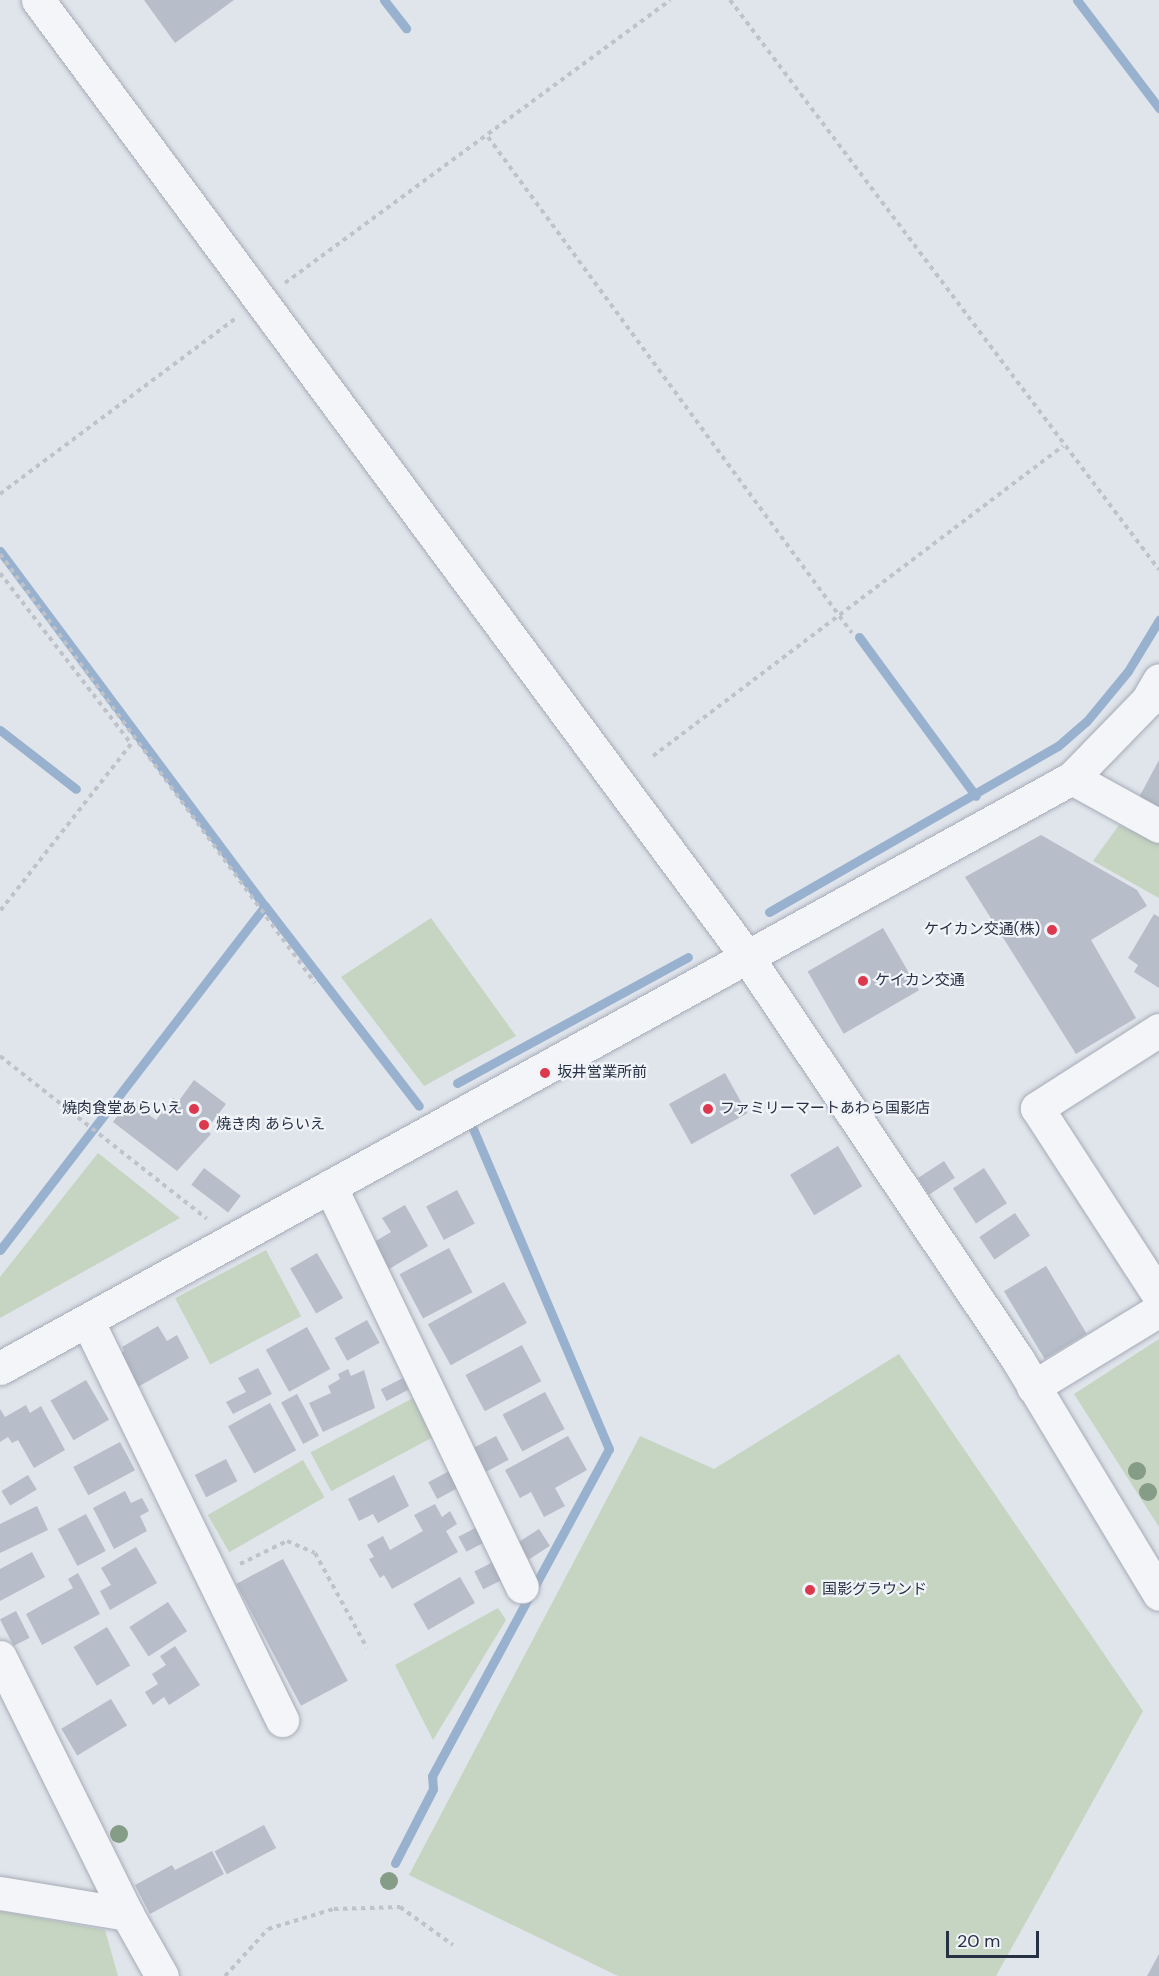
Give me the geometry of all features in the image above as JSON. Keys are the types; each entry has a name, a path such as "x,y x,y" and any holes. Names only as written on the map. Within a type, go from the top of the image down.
{"street":[{"path":"38,0 262,299 748,958 1033,1387 1159,1594"},
{"path":"0,1368 88,1322 232,1239 748,958 1072,778 1147,701 1159,680"},
{"path":"1072,778 1159,826"},
{"path":"1159,1030 1037,1108 1159,1296"},
{"path":"330,1186 522,1586"},
{"path":"1033,1387 1159,1310"},
{"path":"88,1322 282,1720"},
{"path":"0,1657 127,1914 162,1976"},
{"path":"0,1893 127,1914"}],"path":[{"path":"0,494 262,299 488,137 670,0"},
{"path":"730,0 1063,446 1159,570"},
{"path":"488,137 852,633"},
{"path":"653,756 1063,446"},
{"path":"0,554 315,983"},
{"path":"0,573 131,744 0,911"},
{"path":"0,1056 232,1239"},
{"path":"213,1577 287,1541 315,1553 367,1648"},
{"path":"225,1976 268,1929 334,1909 400,1907 453,1945"}],"green space":[{"path":"1119,825 1159,843 1159,898 1093,861"},
{"path":"431,918 516,1036 424,1086 341,977"},
{"path":"98,1153 180,1218 0,1318 0,1277"},
{"path":"266,1250 301,1316 210,1365 175,1298"},
{"path":"1159,1339 1159,1527 1074,1394"},
{"name":"国影グラウンド","path":"899,1354 1143,1711 996,1976 618,1976 409,1875 640,1436 714,1469"},
{"path":"413,1398 434,1437 331,1491 311,1452"},
{"path":"303,1460 324,1497 229,1552 208,1515"},
{"path":"498,1608 506,1620 433,1740 395,1665"},
{"path":"0,1911 105,1930 118,1976 0,1976"}],"building":[{"path":"144,0 234,0 175,43"},
{"path":"1159,760 1159,815 1136,803"},
{"path":"1041,835 1137,890 1147,906 1091,940 1136,1018 1076,1054 965,877"},
{"path":"1154,914 1159,917 1159,988 1134,972 1138,965 1128,958"},
{"name":"ケイカン交通","path":"883,928 919,990 844,1034 808,971"},
{"name":"ファミリーマートあわら国影店","path":"725,1073 747,1113 691,1144 669,1104"},
{"path":"194,1080 226,1104 206,1130 211,1134 177,1171 113,1122 129,1100 156,1120 173,1098 178,1102"},
{"path":"838,1146 862,1186 814,1215 790,1175"},
{"path":"944,1161 955,1178 929,1195 918,1178"},
{"path":"204,1168 241,1196 228,1212 191,1185"},
{"path":"984,1168 1007,1203 976,1223 953,1188"},
{"path":"457,1190 475,1224 444,1240 426,1206"},
{"path":"405,1205 428,1246 389,1269 374,1242 391,1232 382,1218"},
{"path":"1015,1213 1030,1235 994,1259 979,1237"},
{"path":"449,1248 472,1292 423,1318 400,1274"},
{"path":"317,1253 343,1298 316,1314 290,1268"},
{"path":"1046,1266 1087,1334 1045,1359 1004,1291"},
{"path":"504,1282 527,1323 451,1365 428,1324"},
{"path":"367,1320 380,1343 347,1361 335,1338"},
{"path":"158,1326 167,1341 177,1335 189,1358 136,1388 117,1355 124,1351 122,1347"},
{"path":"307,1327 330,1369 289,1392 266,1350"},
{"path":"522,1345 541,1381 485,1411 465,1375"},
{"path":"258,1368 272,1394 233,1414 226,1402 246,1392 238,1378"},
{"path":"348,1369 351,1376 364,1370 375,1408 323,1432 309,1403 331,1393 328,1386 340,1379 338,1374"},
{"path":"403,1378 409,1390 387,1401 381,1389"},
{"path":"86,1380 109,1420 73,1440 50,1400"},
{"path":"545,1392 565,1429 522,1452 503,1415"},
{"path":"297,1394 319,1435 303,1444 281,1402"},
{"path":"270,1403 296,1450 254,1474 228,1426"},
{"path":"26,1405 30,1413 41,1406 65,1450 34,1468 18,1440 12,1443 8,1437 0,1442 0,1409 5,1417"},
{"path":"496,1436 509,1460 486,1472 473,1448"},
{"path":"568,1436 587,1470 555,1488 565,1506 544,1517 531,1492 520,1498 505,1470"},
{"path":"120,1442 135,1470 88,1495 73,1467"},
{"path":"226,1459 237,1481 206,1497 195,1475"},
{"path":"453,1469 462,1486 437,1499 428,1482"},
{"path":"28,1475 37,1490 10,1506 1,1491"},
{"path":"394,1475 409,1506 378,1523 373,1514 359,1521 348,1499"},
{"path":"125,1491 131,1503 142,1498 149,1511 140,1516 147,1531 114,1549 93,1508"},
{"path":"435,1504 442,1517 450,1511 457,1524 446,1531 458,1552 392,1589 384,1575 380,1578 369,1559 374,1557 367,1545 383,1536 390,1550 423,1531 414,1515"},
{"path":"37,1506 48,1530 0,1553 0,1524"},
{"path":"86,1514 106,1551 77,1566 58,1529"},
{"path":"477,1527 485,1542 466,1552 458,1537"},
{"path":"539,1529 550,1546 529,1559 518,1543"},
{"path":"136,1547 157,1583 110,1610 100,1591 111,1585 101,1568"},
{"path":"32,1552 45,1577 0,1601 0,1569"},
{"path":"283,1559 348,1681 301,1706 236,1584"},
{"path":"493,1562 502,1580 483,1589 474,1572"},
{"path":"78,1573 100,1614 42,1645 26,1614 73,1588 68,1579"},
{"path":"460,1577 475,1603 428,1630 413,1604"},
{"path":"168,1602 187,1631 148,1656 129,1627"},
{"path":"16,1611 30,1638 14,1646 0,1619"},
{"path":"107,1627 130,1666 97,1686 74,1647"},
{"path":"175,1646 200,1685 169,1705 164,1697 153,1705 145,1692 158,1684 152,1674 166,1665 160,1656"},
{"path":"111,1699 127,1726 77,1755 61,1729"},
{"path":"264,1825 276,1848 227,1874 215,1851"},
{"path":"212,1851 224,1874 150,1914 135,1885 172,1865 175,1870"},
{"path":"1159,1954 1159,1976 1147,1976"}],"waterway":[{"path":"384,0 406,28"},
{"path":"1077,0 1159,108"},
{"path":"0,551 265,906"},
{"path":"769,912 1058,746 1086,722 1128,671 1159,620"},
{"path":"859,637 976,796"},
{"path":"0,730 76,789"},
{"path":"0,1250 265,906 419,1106"},
{"path":"457,1083 688,957"},
{"path":"395,1863 433,1789 432,1776 609,1449 473,1129"}],"place":[{"name":"ケイカン交通(株)","path":"1052,930"},
{"name":"ケイカン交通","path":"863,981"},
{"name":"坂井営業所前","path":"545,1073"},
{"name":"焼肉食堂あらいえ","path":"194,1109"},
{"name":"ファミリーマートあわら国影店","path":"708,1109"},
{"name":"焼き肉 あらいえ","path":"204,1125"},
{"name":"国影グラウンド","path":"810,1590"}]}
